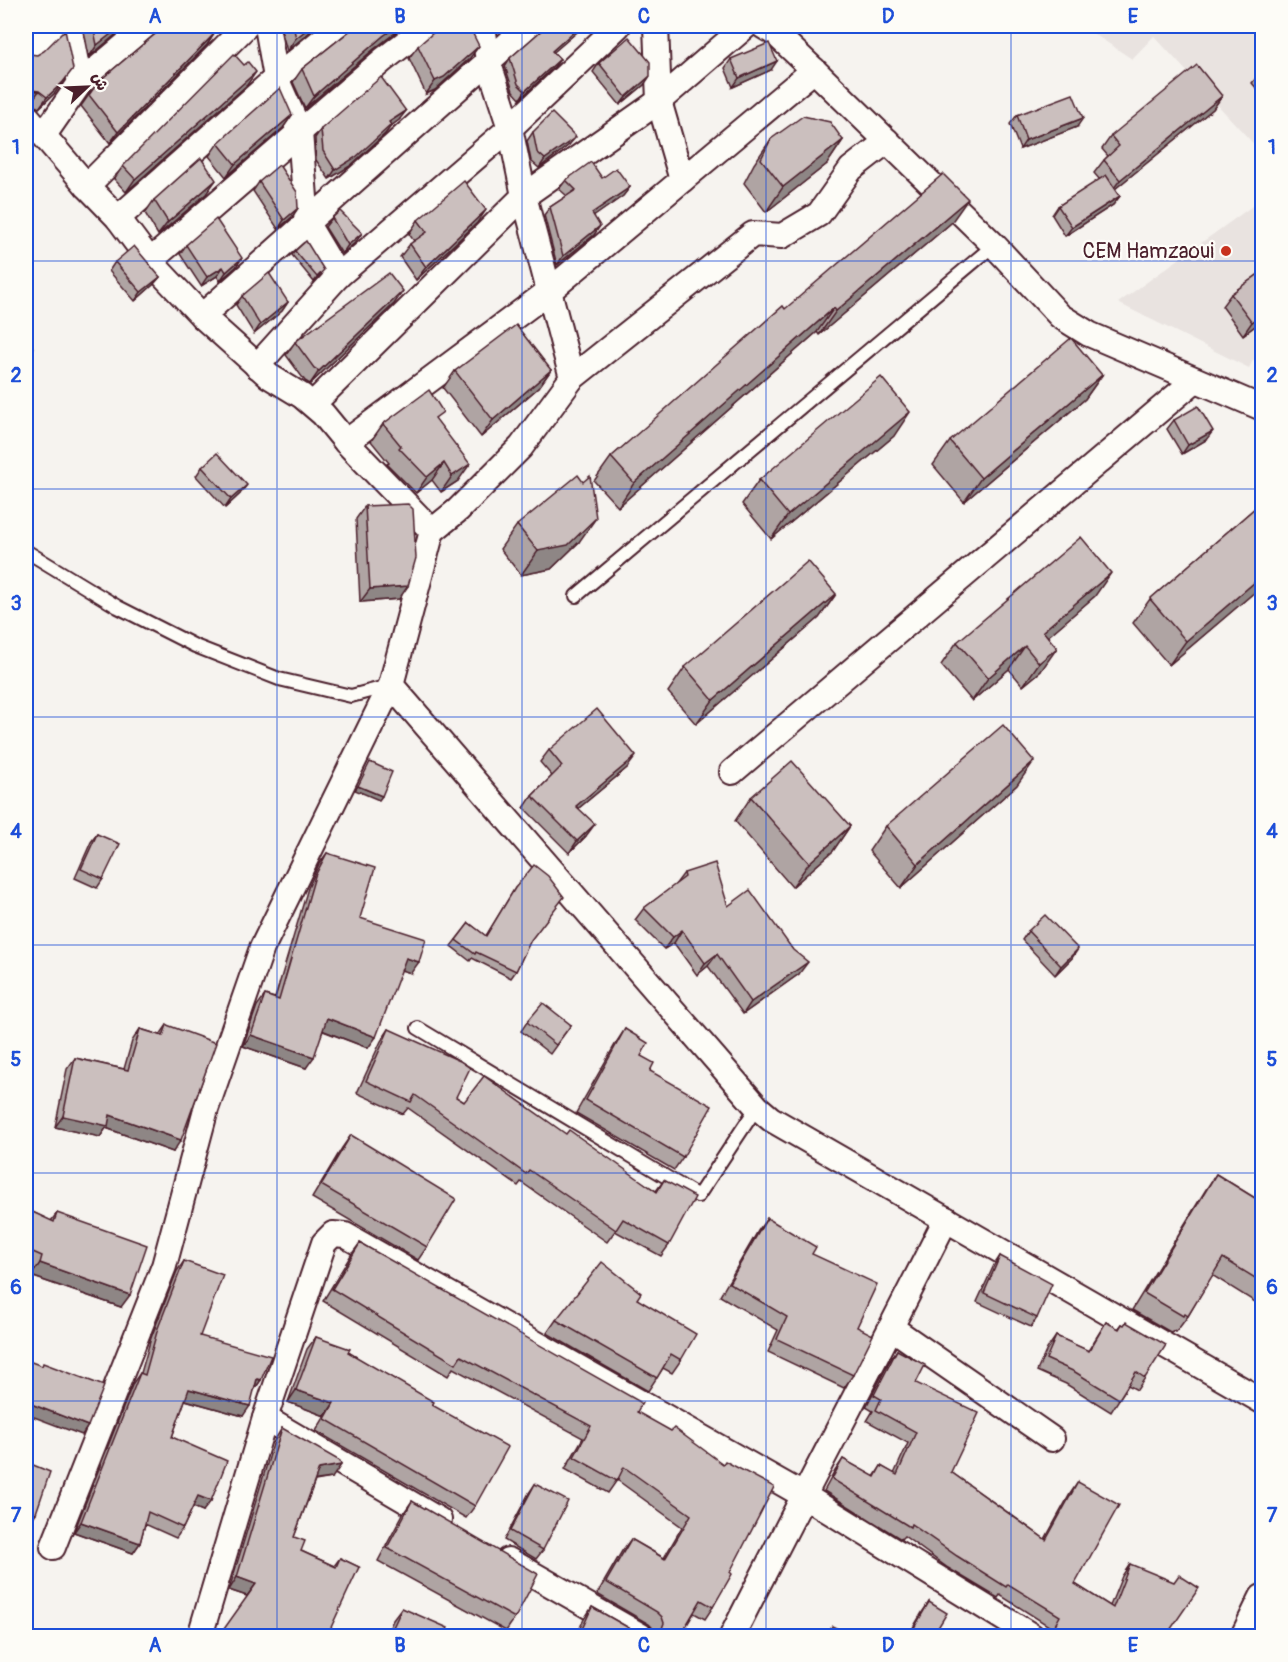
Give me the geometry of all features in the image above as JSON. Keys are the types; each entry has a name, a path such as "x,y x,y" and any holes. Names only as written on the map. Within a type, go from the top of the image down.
{"street":[{"path":"26,52 52,26"},
{"path":"69,26 80,83"},
{"path":"44,135 80,83 148,26"},
{"path":"87,186 246,26"},
{"path":"267,26 276,78 300,132 307,224 338,276"},
{"path":"118,218 276,78 339,26"},
{"path":"150,261 383,60 428,26"},
{"path":"483,26 489,61 510,128 524,196 572,378"},
{"path":"202,316 528,26"},
{"path":"257,366 338,276 510,128 618,26"},
{"path":"656,26 659,101 682,180"},
{"path":"312,404 524,196 659,101 746,26"},
{"path":"763,26 776,34 814,70 994,245 1060,316 1089,334 1263,408"},
{"path":"346,442 548,292 814,70"},
{"path":"26,115 87,186 118,218 150,261 202,316 257,366 323,414 346,442 432,531"},
{"path":"53,1547 164,1266 206,1109 262,948 392,685 432,531 458,510 521,447 572,378 753,234 782,237 819,214 851,169 887,141"},
{"path":"732,772 1195,380"},
{"path":"392,685 757,1107 771,1119 1263,1401"},
{"path":"732,1636 946,1219"},
{"path":"200,1636 265,1418 324,1243 333,1234 345,1235 803,1494 1032,1636"},
{"path":"892,1328 1052,1439"},
{"path":"265,1418 458,1530"},
{"path":"488,1548 641,1636"},
{"path":"1243,1636 1263,1597"}],"lane":[{"path":"576,596 994,245"},
{"path":"26,551 118,608 195,646 279,679 351,696 392,685"},
{"path":"418,1028 698,1196 757,1107"}],"shaded area":[{"path":"1082,26 1262,26 1262,153 1154,36 1132,59"},
{"name":"CEM Hamzaoui","path":"1262,199 1262,363 1253,360 1249,368 1118,303"}],"building":[{"path":"93,26 121,26 97,45"},
{"path":"165,26 207,26 214,34 118,132 89,95 98,82"},
{"path":"293,26 311,26 296,38"},
{"path":"356,26 397,26 314,96 302,69"},
{"path":"441,26 469,26 479,46 444,77 435,81 418,46"},
{"path":"545,26 580,26 552,51 560,59 525,91 518,84 510,58"},
{"path":"65,30 73,69 47,97 39,91 31,90 26,84 26,52 37,55"},
{"path":"629,37 650,62 650,76 626,97 599,63"},
{"path":"769,43 777,61 739,78 731,59"},
{"path":"234,54 244,65 248,62 256,72 135,179 123,166"},
{"path":"1197,65 1222,96 1120,180 1104,160 1119,146 1111,136"},
{"path":"381,77 406,111 389,122 391,125 356,157 335,170 323,151 321,129"},
{"path":"280,88 292,115 235,164 218,143"},
{"path":"1073,94 1083,118 1026,140 1017,115"},
{"path":"552,113 576,137 545,159 537,152 533,132"},
{"path":"803,116 830,122 843,140 783,187 761,159 771,139"},
{"path":"201,158 216,180 168,222 154,200"},
{"path":"591,162 602,178 616,168 630,187 592,213 600,226 563,256 550,207 576,190 566,180"},
{"path":"279,165 297,192 298,208 284,220 259,182"},
{"path":"943,174 968,199 836,311 834,308 634,483 611,457 783,306 785,309"},
{"path":"1106,175 1120,196 1072,227 1058,206"},
{"path":"464,181 486,210 426,267 410,244 427,232 418,220"},
{"path":"340,211 362,233 348,245 332,218"},
{"path":"216,219 242,258 226,272 223,267 207,277 186,245"},
{"path":"306,241 324,270 317,277 295,251"},
{"path":"134,246 160,277 141,292 115,262"},
{"path":"1263,271 1263,314 1252,322 1231,294"},
{"path":"269,273 288,302 260,325 242,296"},
{"path":"389,273 403,291 319,371 314,368 295,342"},
{"path":"26,321 33,349 26,351"},
{"path":"516,325 551,370 493,420 455,371"},
{"path":"1071,338 1102,375 981,478 950,441"},
{"path":"881,377 910,412 788,515 759,480"},
{"path":"429,390 443,412 435,418 470,464 452,476 444,463 427,477 399,448 401,446 383,424"},
{"path":"1198,406 1213,431 1188,445 1174,420"},
{"path":"217,453 247,485 231,499 202,467"},
{"path":"578,475 583,482 590,476 596,518 568,545 538,551 517,525"},
{"path":"1263,501 1263,575 1186,641 1150,599"},
{"path":"408,504 413,509 416,558 408,586 370,589 365,506"},
{"path":"1081,537 1111,573 1043,631 1057,648 1039,663 1025,646 988,678 957,642"},
{"path":"808,561 836,594 713,700 685,667"},
{"path":"597,709 636,756 576,806 595,824 577,841 532,796 562,766 549,750"},
{"path":"1003,725 1034,761 918,864 886,826"},
{"path":"792,761 850,826 809,863 751,797"},
{"path":"370,762 392,772 382,796 358,786"},
{"path":"97,834 120,844 103,879 81,869"},
{"path":"327,853 375,868 360,918 426,939 419,962 406,958 376,1037 327,1018 314,1057 251,1035 265,995 279,1000 315,876"},
{"path":"715,863 728,906 750,890 793,950 808,962 751,1002 717,954 705,963 682,930 673,937 644,908 685,877 684,873"},
{"path":"534,865 548,876 564,897 531,940 516,971 476,952 475,954 456,940 469,923 486,936 515,888"},
{"path":"1045,915 1078,949 1061,966 1028,931"},
{"path":"543,1003 571,1025 556,1045 527,1022"},
{"path":"167,1025 216,1043 181,1140 110,1115 108,1126 63,1116 75,1058 128,1070 140,1029 163,1036"},
{"path":"389,1029 460,1061 470,1068 456,1097 464,1102 484,1076 566,1134 569,1130 657,1192 664,1180 695,1197 669,1245 623,1219 616,1230 529,1170 526,1174 415,1095 411,1102 366,1081"},
{"path":"625,1029 648,1043 641,1056 654,1063 650,1071 712,1106 683,1157 586,1100"},
{"path":"351,1135 456,1199 427,1247 321,1185"},
{"path":"1216,1174 1263,1203 1263,1283 1223,1258 1188,1316 1185,1314 1183,1316 1144,1293"},
{"path":"26,1209 54,1222 57,1213 147,1245 130,1295 40,1263 42,1256 26,1249"},
{"path":"767,1218 816,1247 812,1254 877,1284 857,1327 873,1335 853,1375 777,1339 787,1317 729,1283"},
{"path":"360,1243 642,1403 637,1412 671,1431 674,1428 723,1464 725,1461 774,1487 730,1572 732,1574 713,1607 701,1600 680,1636 656,1636 664,1623 662,1617 606,1582 631,1539 665,1559 691,1515 624,1467 617,1481 574,1457 591,1426 461,1356 456,1364 332,1289"},
{"path":"1000,1256 1052,1284 1037,1318 984,1293"},
{"path":"184,1261 223,1275 200,1336 271,1356 261,1380 257,1379 250,1406 189,1389 172,1437 227,1461 211,1501 198,1496 183,1528 148,1512 140,1543 81,1522 140,1373 145,1375 158,1328"},
{"path":"602,1262 641,1293 637,1299 696,1334 681,1360 671,1354 657,1378 556,1320"},
{"path":"1106,1322 1119,1329 1126,1322 1166,1345 1145,1378 1136,1372 1119,1399 1075,1372 1046,1359 1056,1336 1089,1351"},
{"path":"316,1337 350,1349 348,1352 434,1402 432,1405 508,1447 475,1506 325,1419 334,1403 296,1390"},
{"path":"897,1350 925,1365 916,1383 979,1413 951,1472 1046,1540 1078,1482 1119,1505 1075,1584 1113,1608 1130,1564 1174,1582 1179,1575 1199,1588 1166,1636 1049,1636 1060,1616 1008,1584 1006,1587 911,1524 910,1527 832,1479 843,1459 875,1477 881,1466 897,1475 916,1432 876,1410 881,1399 874,1395"},
{"path":"26,1360 42,1366 43,1363 104,1386 88,1426 26,1402"},
{"path":"282,1428 340,1461 341,1465 319,1469 294,1537 305,1541 301,1551 336,1567 340,1558 359,1567 327,1636 219,1636 256,1584 237,1577"},
{"path":"26,1462 50,1472 36,1513 26,1509"},
{"path":"535,1484 568,1501 543,1550 510,1531"},
{"path":"412,1501 538,1574 515,1618 387,1548"},
{"path":"26,1574 34,1577 26,1602"},
{"path":"929,1602 947,1613 933,1636 910,1635"},
{"path":"592,1607 643,1636 579,1636"},
{"path":"402,1608 448,1628 445,1635 447,1636 389,1636"},
{"path":"832,1626 852,1636 827,1636"}],"place":[{"name":"CEM Hamzaoui","path":"1226,251"}]}
